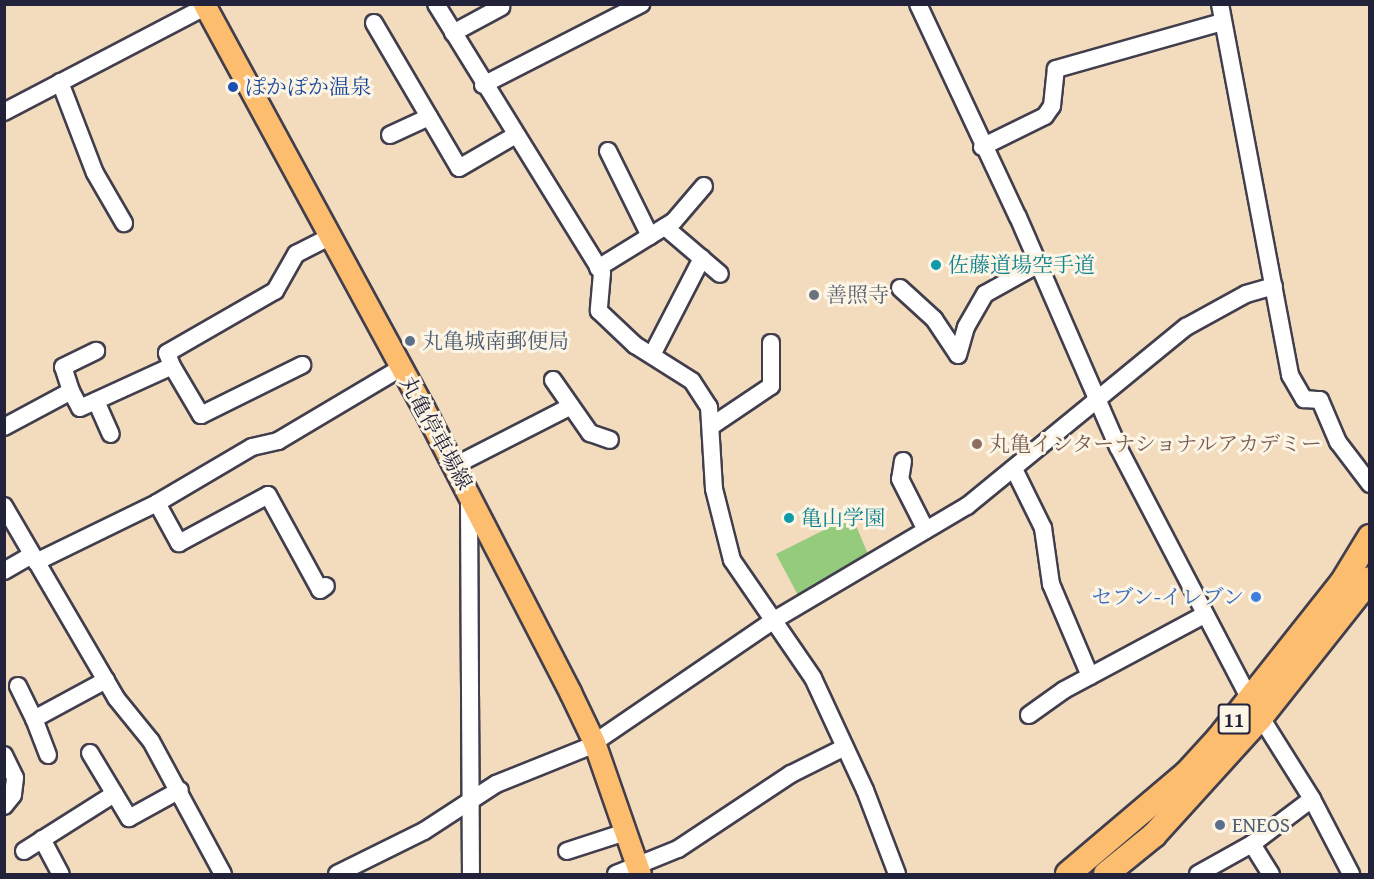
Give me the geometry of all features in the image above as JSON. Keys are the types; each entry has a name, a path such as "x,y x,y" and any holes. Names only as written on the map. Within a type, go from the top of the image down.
{"highway":[{"name":"11","path":"1068,874 1186,774 1255,709 1342,583 1370,537"},
{"name":"11","path":"1112,873 1154,835 1255,709 1370,579"}],"main road":[{"name":"丸亀停車場線","path":"204,6 327,237 454,466 594,742 638,870"}],"street":[{"path":"436,4 514,136 598,268 603,285 599,311 652,356 692,381 709,407 722,531 732,560 813,678 845,747 897,874"},
{"path":"483,85 641,4"},
{"path":"918,4 1097,402 1204,615 1255,709 1312,799 1351,874"},
{"path":"1220,4 1295,388 1304,399 1320,400 1338,442 1370,484"},
{"path":"4,112 204,6"},
{"path":"453,33 501,7"},
{"path":"374,22 459,168 514,136"},
{"path":"982,147 1045,116 1052,106 1056,69 1222,22"},
{"path":"60,82 95,173 124,223"},
{"path":"390,135 429,117"},
{"path":"608,151 650,236"},
{"path":"598,268 665,227 704,186"},
{"path":"665,227 720,274"},
{"path":"302,365 201,415 172,366 167,353 275,291 296,254 327,237"},
{"path":"652,356 702,258"},
{"path":"900,288 934,319 958,356 966,327 985,294 1037,265"},
{"path":"337,874 469,802 496,784 594,742 774,620 926,531 1014,468 1186,327 1246,294 1274,286"},
{"path":"712,425 771,386 771,343"},
{"path":"96,351 63,367 71,391 80,408 172,366"},
{"path":"4,571 157,503 400,368"},
{"path":"554,380 590,434 610,440"},
{"path":"4,427 71,391"},
{"path":"96,401 111,434"},
{"path":"454,466 571,406"},
{"path":"903,461 900,479 926,531"},
{"path":"1014,468 1043,528 1051,584 1090,676"},
{"path":"157,503 179,543 268,495 320,590 326,586"},
{"path":"469,495 471,874"},
{"path":"4,506 106,680 180,790 223,874"},
{"path":"1029,715 1090,676 1204,615"},
{"path":"34,719 106,680"},
{"path":"18,686 48,755"},
{"path":"616,874 638,870 678,849 800,768 845,747"},
{"path":"90,753 129,818 180,790"},
{"path":"4,754 15,778 13,795 4,807"},
{"path":"24,850 114,794"},
{"path":"1198,874 1252,844 1312,799"},
{"path":"567,851 626,832"},
{"path":"42,839 61,874"},
{"path":"1252,844 1271,874"}],"green space":[{"path":"852,516 870,559 800,599 776,554"}],"place":[{"name":"ぽかぽか温泉","path":"233,87"},
{"name":"佐藤道場空手道","path":"936,265"},
{"name":"善照寺","path":"814,295"},
{"name":"丸亀城南郵便局","path":"410,341"},
{"name":"丸亀インターナショナルアカデミー","path":"977,444"},
{"name":"亀山学園","path":"789,518"},
{"name":"セブン-イレブン","path":"1256,597"},
{"name":"ENEOS","path":"1220,825"}]}
